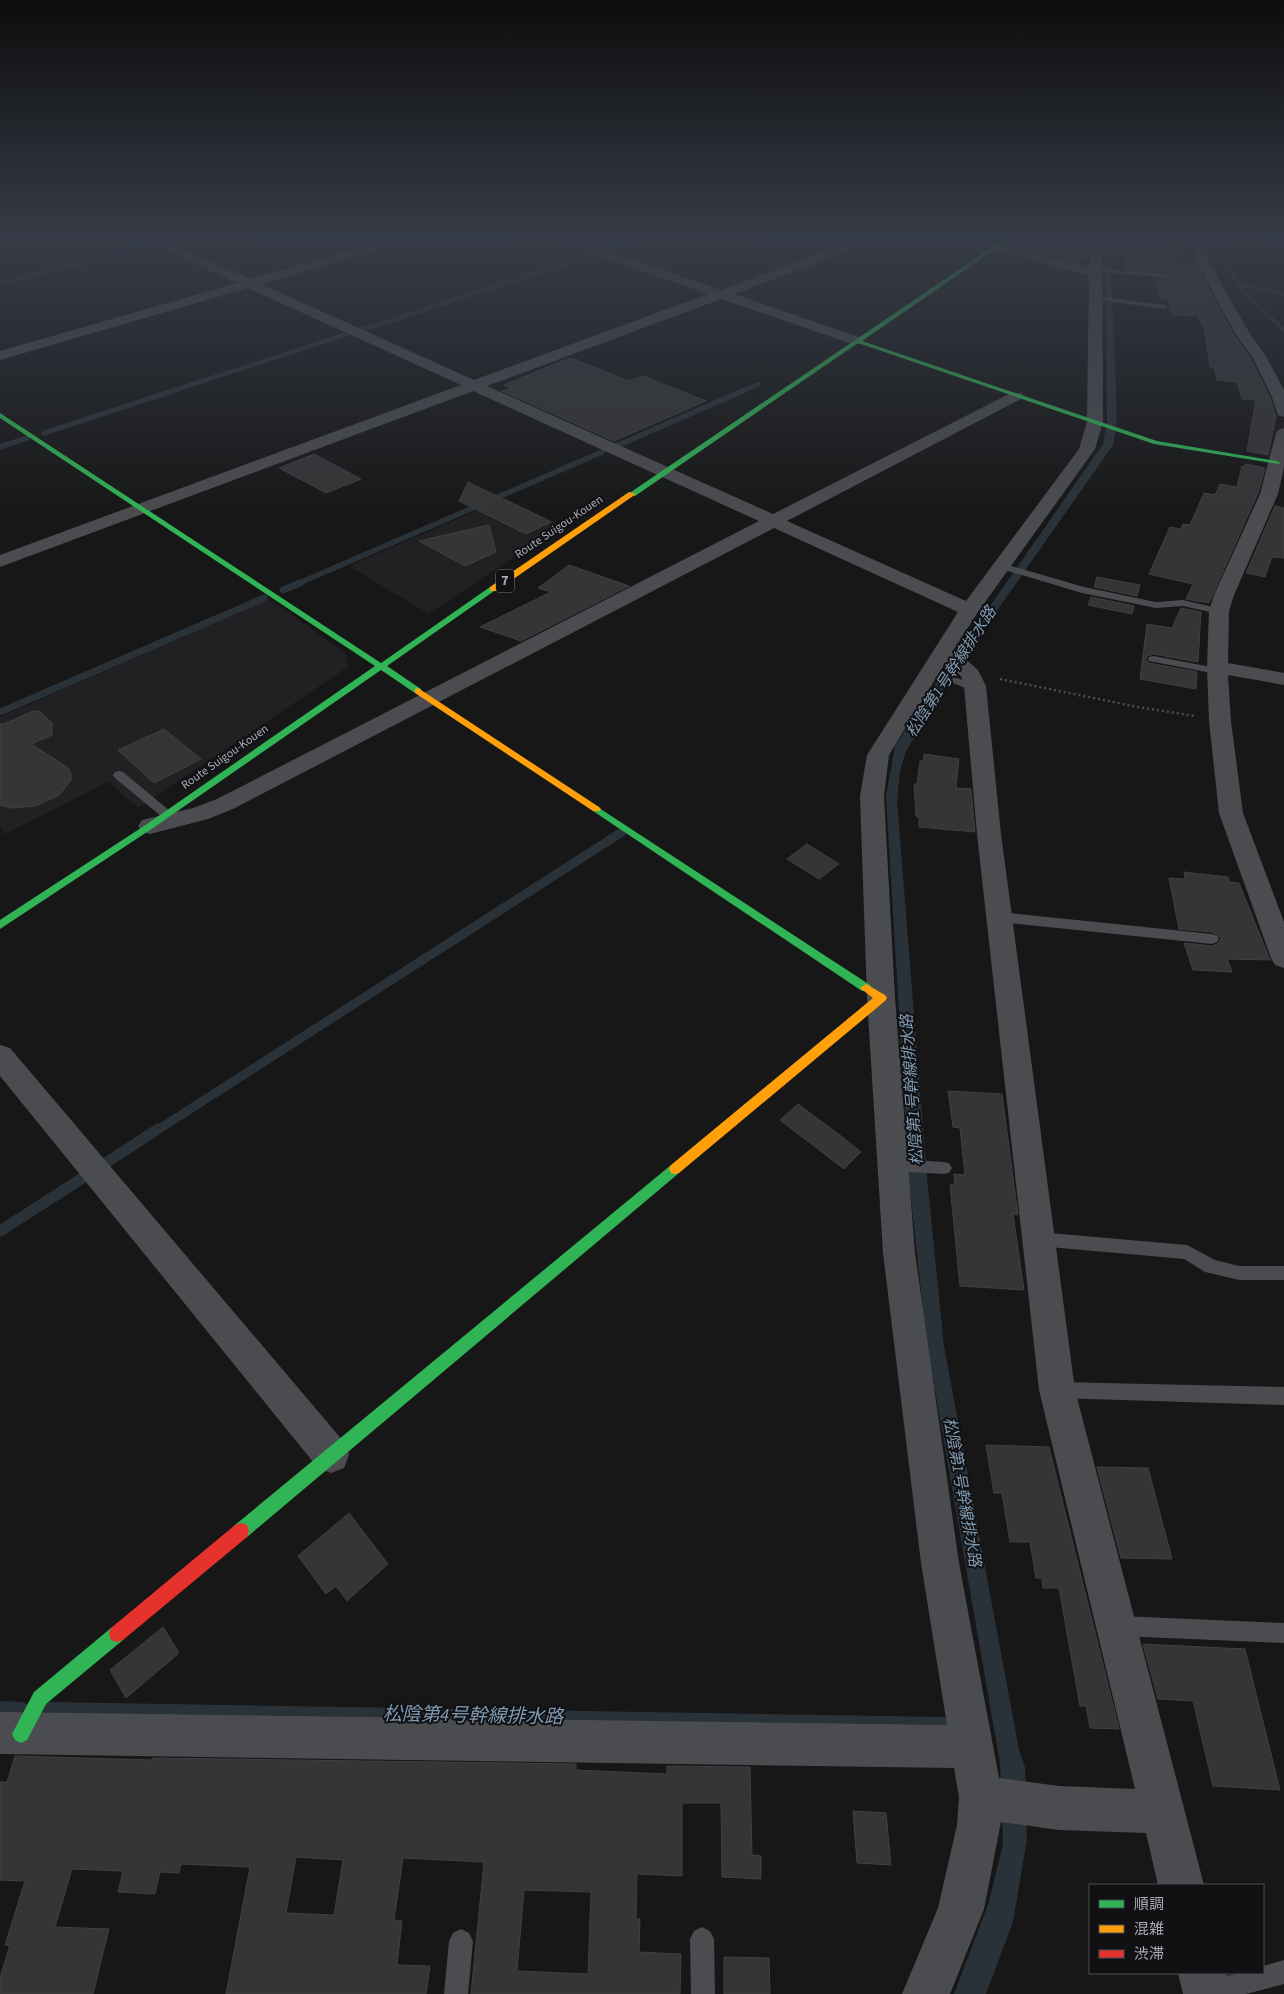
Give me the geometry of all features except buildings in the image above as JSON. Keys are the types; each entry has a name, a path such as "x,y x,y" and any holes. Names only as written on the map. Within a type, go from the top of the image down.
{"street":[{"path":"0,356 89,330"},
{"path":"350,330 969,610"},
{"path":"0,561 624,330"},
{"path":"825,330 1156,443 1277,463"},
{"name":"Route Suigou-Kouen","path":"0,925 158,820 381,665 873,330"},
{"path":"1003,1800 972,1747 940,1563 919,1420 899,1253 895,1165 881,998 872,796 878,754 952,670 969,610 1005,567 1087,449 1098,423 1098,330"},
{"path":"1241,330 1260,358 1282,397 1284,412"},
{"path":"158,820 200,814 225,804 1016,396"},
{"path":"0,415 381,665 881,998"},
{"path":"1284,433 1269,494 1224,594 1219,611 1217,669 1220,720 1231,813 1284,958"},
{"path":"1217,669 1284,679"},
{"path":"952,670 999,917 1057,1390 1181,1884"},
{"path":"16,1730 40,1698 881,998"},
{"path":"0,1056 331,1455"},
{"path":"16,1730 972,1747"},
{"path":"1003,1800 1059,1808 1163,1812"},
{"path":"926,1994 961,1909 979,1825 1003,1800"}],"lane":[{"path":"1005,567 1082,590 1156,605 1183,603 1219,611"},
{"path":"1153,659 1217,669"},
{"path":"118,775 158,820"},
{"path":"999,917 1212,939"},
{"path":"895,1165 937,1167"},
{"path":"1037,1239 1187,1252 1211,1267 1239,1273 1284,1273"},
{"path":"1057,1390 1284,1396"},
{"path":"1116,1626 1284,1633"},
{"path":"702,1939 702,1994"},
{"path":"456,1994 461,1941"},
{"path":"1205,1986 1284,1972"}],"path":[{"path":"952,670 1138,707 1220,720"}],"shaded area":[{"path":"506,498 561,525 429,614 349,566"},
{"path":"270,599 345,653 348,667 138,808 108,782 5,834 0,828 0,717"}],"water":[{"name":"松陰第1号幹線排水路","path":"1106,330 1114,330 1117,420 1113,445 956,669 906,751 900,771 897,801 927,1178 944,1346 1019,1750 1025,1767 1027,1839 1013,1922 986,1994 954,1994 989,1902 1003,1844 1000,1763 926,1338 909,1179 886,796 895,746 945,669 947,659 960,649 1103,444 1107,420"}],"waterway":[{"path":"172,391 347,334"},
{"path":"742,391 759,384"},
{"path":"44,433 176,390"},
{"path":"616,446 745,390"},
{"path":"0,447 27,438"},
{"path":"297,584 602,452"},
{"path":"283,590 300,583"},
{"path":"0,712 264,598"},
{"path":"156,1131 622,832"},
{"path":"104,1164 158,1129"},
{"path":"0,1231 84,1177"},
{"name":"松陰第4号幹線排水路","path":"0,1708 22,1709"},
{"name":"松陰第4号幹線排水路","path":"48,1709 946,1724"}],"traffic: fast":[{"path":"632,494 874,330"},
{"path":"857,341 1156,443 1277,463"},
{"path":"0,415 418,691"},
{"path":"0,925 150,826 493,589"},
{"path":"596,809 866,988"},
{"path":"241,1531 675,1169"},
{"path":"21,1734 40,1698 117,1634"}],"traffic: slow":[{"path":"493,589 632,494"},
{"path":"418,691 596,809"},
{"path":"675,1169 881,998 866,988"}],"traffic: jam":[{"path":"117,1634 241,1531"}]}
